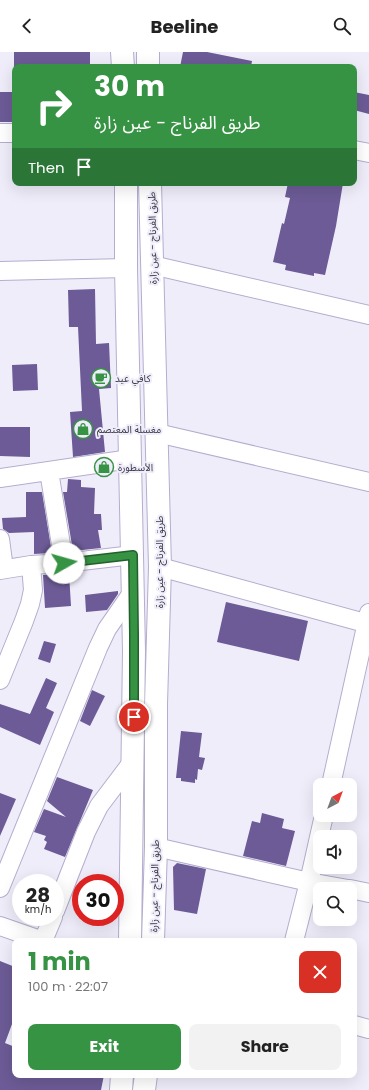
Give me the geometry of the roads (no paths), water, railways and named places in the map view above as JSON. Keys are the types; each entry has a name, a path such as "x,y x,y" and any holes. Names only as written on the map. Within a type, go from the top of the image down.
{"main road":[{"path":"122,52 123,64"},
{"path":"148,52 148,64"},
{"path":"126,186 126,268 134,590 130,938"},
{"name":"طريق الفرناج - عين زارة","path":"150,186 160,567 156,704 156,848 153,938"},
{"path":"121,1090 122,1078"},
{"path":"144,1090 146,1078"}],"street":[{"path":"0,133 12,133"},
{"path":"357,151 369,153"},
{"path":"152,265 369,315"},
{"path":"0,270 126,268"},
{"path":"156,433 369,482"},
{"path":"0,478 130,459"},
{"path":"49,471 64,563"},
{"path":"0,539 2,570 31,565 64,563 133,555"},
{"path":"0,680 30,604 33,590 31,565"},
{"path":"160,567 368,620 333,778"},
{"path":"0,888 98,648 107,628 134,590"},
{"path":"64,888 86,832 99,806 133,761"},
{"path":"295,938 322,822"},
{"path":"156,848 313,883"},
{"path":"357,891 369,893"},
{"path":"0,926 34,938"},
{"path":"44,938 49,926"},
{"path":"357,1026 369,1029"}],"place":[{"name":"كافي عيد","path":"101,378"},
{"name":"مغسلة المعتصم","path":"83,429"},
{"name":"الأسطورة","path":"104,467"}]}
